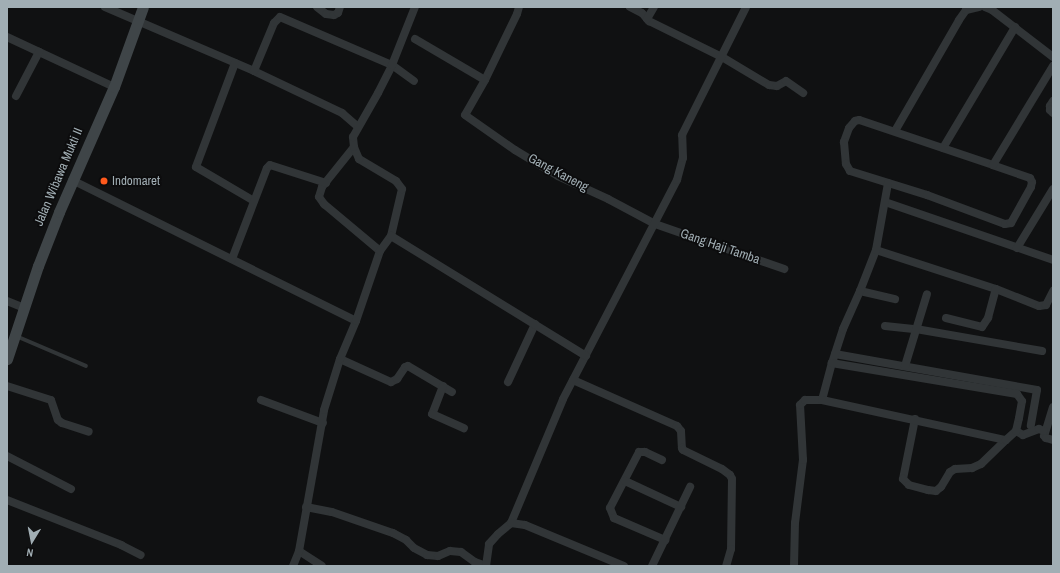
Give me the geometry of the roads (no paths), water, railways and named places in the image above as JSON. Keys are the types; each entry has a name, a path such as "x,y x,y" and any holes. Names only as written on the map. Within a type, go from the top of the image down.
{"main road":[{"name":"Jalan Wibawa Mukti II","path":"7,360 38,266 72,180 114,87 143,7"}],"street":[{"path":"105,7 254,71 342,114 358,126"},
{"path":"317,7 326,14 334,15 338,13 340,7"},
{"path":"293,566 299,551 306,507 323,423 324,410 340,359 356,321 380,251 391,236 401,194 400,186 359,159 354,147 353,137 358,126 378,94 392,65 415,7"},
{"path":"415,39 485,80 517,14 518,7"},
{"path":"630,7 642,14 647,19 722,57 769,85 777,86 789,82 803,93"},
{"path":"647,19 654,7"},
{"path":"306,507 332,512 393,532 406,540 414,548 427,555 438,556 450,551 461,552 475,562 486,566 489,544 511,522 563,399 656,224 677,180 682,158 682,135 746,7"},
{"path":"895,131 959,20 966,10 979,7"},
{"path":"990,8 1053,57"},
{"path":"254,71 274,23 280,17 392,65 414,81"},
{"path":"943,148 1015,27"},
{"path":"7,37 114,87"},
{"path":"16,96 39,52"},
{"path":"235,63 196,167 254,201"},
{"path":"993,165 1053,66"},
{"name":"Gang Kaneng","path":"485,80 465,116 515,150 558,176 608,199 656,224"},
{"path":"1053,101 1050,106 1050,110 1053,113"},
{"path":"856,120 895,131 943,148 1030,178 1032,187 1011,223 1005,224 850,171 846,164 844,142 849,128 856,120"},
{"path":"354,147 322,187 319,197 324,204 380,251"},
{"path":"232,259 264,172 270,165 326,183"},
{"path":"72,180 356,321"},
{"path":"818,399 876,250 888,183"},
{"path":"1017,248 1053,189"},
{"path":"885,202 1053,260"},
{"name":"Gang Haji Tamba","path":"656,224 784,269"},
{"path":"391,236 586,356"},
{"path":"876,250 1040,306 1046,305 1053,291"},
{"path":"946,318 982,327 988,318 996,290"},
{"path":"860,291 895,299"},
{"path":"905,366 927,294"},
{"path":"7,301 24,308"},
{"path":"508,382 535,324"},
{"path":"885,326 1042,351"},
{"path":"835,354 1037,390 1031,425"},
{"path":"340,359 391,382 397,379 405,367 408,366 452,392"},
{"path":"832,363 1017,394 1022,401 1016,431 994,450 981,464 972,468 955,469 950,472 941,488 936,491 909,485 903,479 915,419"},
{"path":"574,380 676,426 681,431 683,450 722,469 730,475 732,479 731,549 726,566"},
{"path":"7,386 50,400 58,420 62,424 89,432"},
{"path":"443,386 432,414 464,428"},
{"path":"794,566 795,523 803,460 800,405 805,400 818,399 1006,440"},
{"path":"261,400 323,423"},
{"path":"1053,407 1044,430 1044,436 1053,440"},
{"path":"1016,431 1023,435 1039,429 1044,430"},
{"path":"662,460 645,452 639,452 610,508 611,515 614,518 665,540"},
{"path":"7,456 71,489"},
{"path":"625,481 682,507"},
{"path":"652,566 682,507 690,487"},
{"path":"7,500 121,545 140,555"},
{"path":"511,522 526,526 624,566"},
{"path":"299,551 322,566"},
{"path":"788,566 795,553"}],"lane":[{"path":"15,336 86,366"}],"place":[{"name":"Indomaret","path":"104,181"}]}
